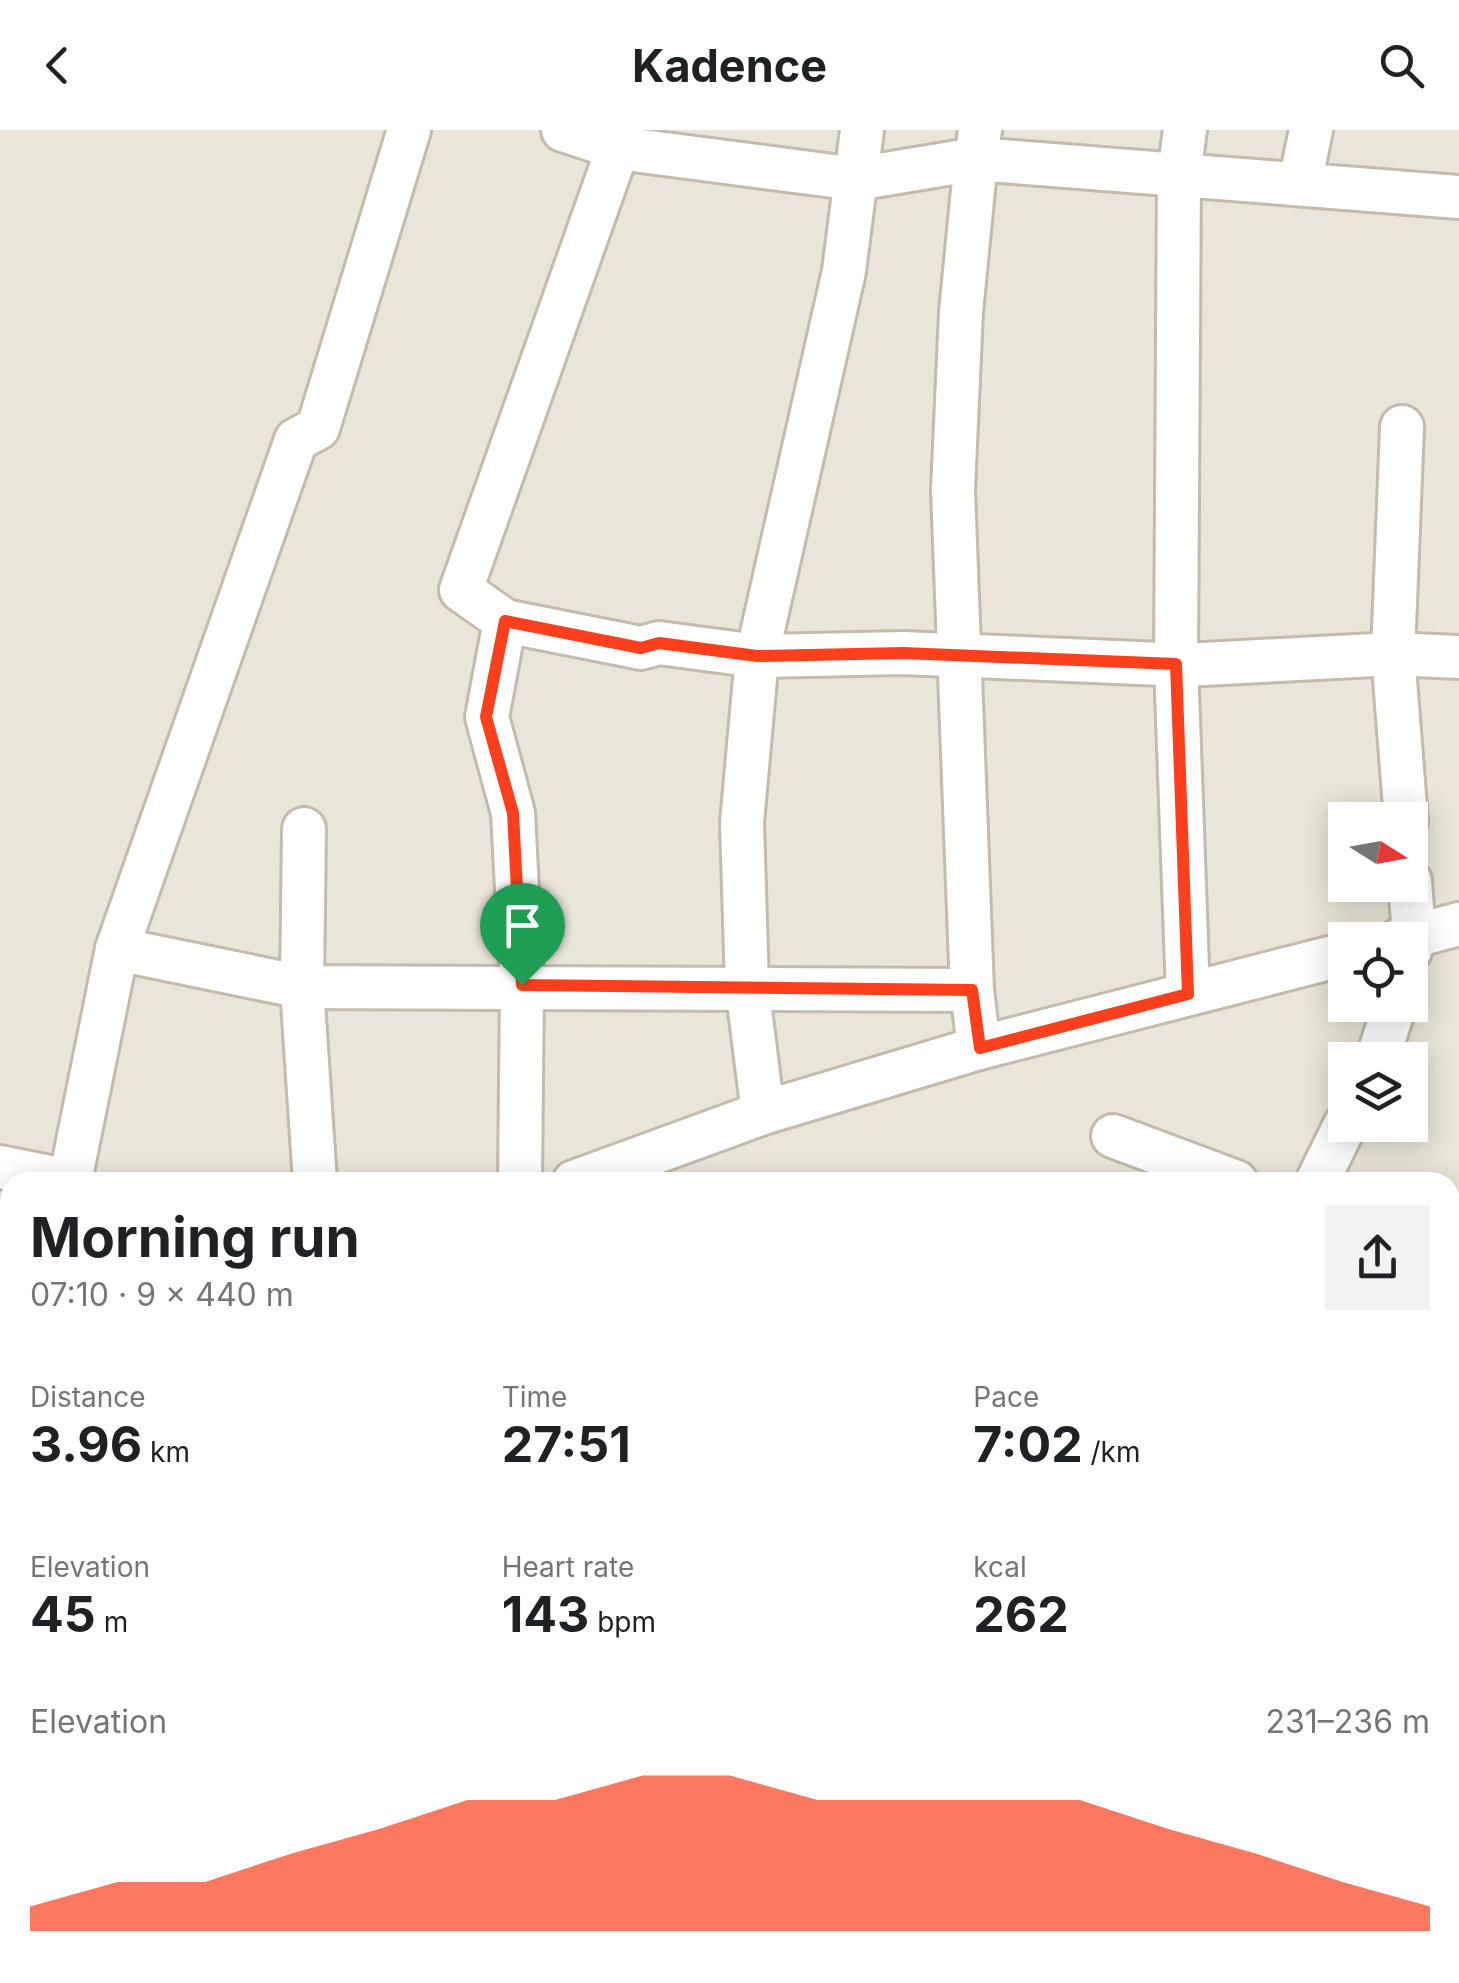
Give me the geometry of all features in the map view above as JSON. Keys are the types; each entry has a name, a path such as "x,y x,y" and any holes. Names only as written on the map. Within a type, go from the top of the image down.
{"street":[{"path":"73,1172 117,949 296,440 318,428 410,130"},
{"path":"563,130 856,180 978,144 1066,148 1178,174 1459,197"},
{"path":"763,1113 747,986 742,823 757,656 844,271 862,130"},
{"path":"1186,130 1178,174 1176,664 1188,994"},
{"path":"1300,184 1311,130"},
{"path":"621,139 461,590 505,621 641,648 659,643 757,656 959,655 1176,664 1393,654 1459,657"},
{"path":"978,144 961,312 953,490 972,990 980,1048"},
{"path":"1402,427 1393,654 1405,802"},
{"path":"505,621 486,717 513,813 522,985 520,1172"},
{"path":"304,829 302,987 314,1172"},
{"path":"1428,935 1459,924"},
{"path":"117,949 302,987 972,990"},
{"path":"601,1172 763,1113 980,1048 1328,958"},
{"path":"1112,1136 1209,1172"},
{"path":"1322,1172 1337,1142"}],"shaded area":[{"path":"0,130 1459,130 1459,1172 0,1172"}],"route":[{"path":"505,621 641,648 659,643 757,656 903,653 1176,664 1188,994 980,1048 972,990 522,985 513,813 486,717 505,621"}]}
